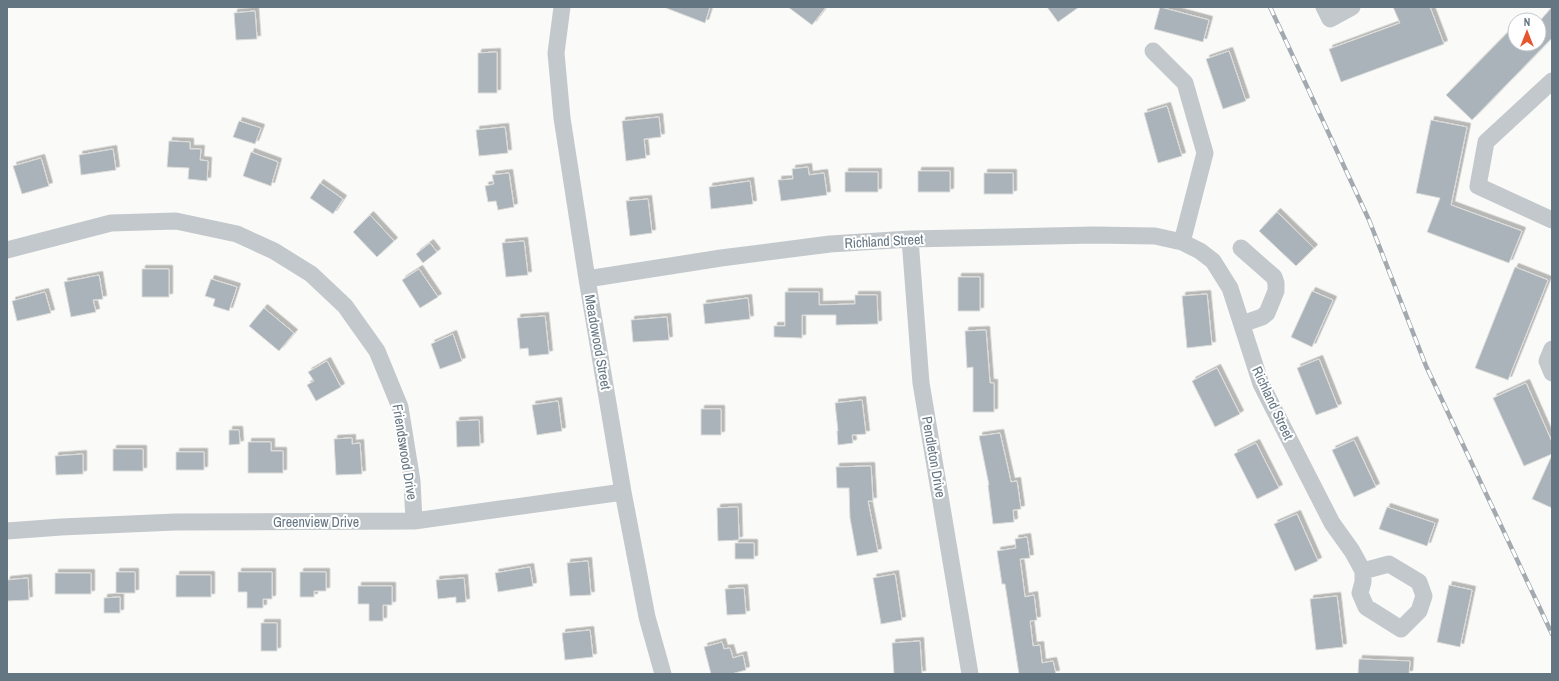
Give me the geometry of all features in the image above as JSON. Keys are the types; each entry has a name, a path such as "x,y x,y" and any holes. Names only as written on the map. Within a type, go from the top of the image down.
{"street":[{"name":"Meadowood Street","path":"562,7 556,53 562,118 587,279 624,492 647,617 664,674"},
{"path":"1324,7 1330,19 1352,7"},
{"path":"1153,51 1185,83 1205,153 1182,242"},
{"path":"1552,81 1486,142 1478,186 1552,220"},
{"name":"Friendswood Drive","path":"7,250 111,223 176,221 236,234 274,251 311,274 345,306 377,351 380,358 400,407 412,481 414,521"},
{"name":"Richland Street","path":"587,279 721,258 830,244 910,239 1116,235 1155,236 1182,242 1200,251 1213,261 1230,288 1261,384 1332,523 1352,551 1363,571"},
{"name":"Pendleton Drive","path":"910,239 921,383 970,674"},
{"path":"1241,248 1274,277 1276,283 1276,291 1267,313 1262,317 1242,324"},
{"path":"1552,349 1547,361 1552,372"},
{"name":"Greenview Drive","path":"7,531 175,522 414,521 624,492"}],"building":[{"path":"666,7 710,7 705,23"},
{"path":"788,7 826,7 812,25"},
{"path":"1047,7 1079,7 1058,22"},
{"path":"1160,7 1209,20 1203,42 1154,29"},
{"path":"1393,7 1430,7 1444,44 1341,82 1329,49 1400,23"},
{"path":"1552,7 1552,38 1547,43 1547,13"},
{"path":"255,11 257,39 236,40 234,13"},
{"path":"1507,33 1507,52 1538,52 1472,120 1446,95"},
{"path":"1229,51 1246,101 1223,109 1206,59"},
{"path":"497,52 497,93 478,93 478,53"},
{"path":"1167,106 1182,156 1158,163 1144,113"},
{"path":"659,117 661,137 644,139 646,158 626,161 622,121"},
{"path":"1431,120 1467,127 1451,205 1522,231 1509,263 1427,232 1440,198 1416,193"},
{"path":"239,121 261,128 255,144 233,137"},
{"path":"505,127 508,153 479,156 476,130"},
{"path":"169,141 190,142 190,149 201,149 200,160 208,161 207,181 188,179 189,168 167,167"},
{"path":"113,149 116,170 81,175 79,155"},
{"path":"251,152 278,162 271,186 243,176"},
{"path":"41,158 49,186 22,194 13,166"},
{"path":"808,167 809,175 824,173 827,195 781,201 778,180 793,179 792,169"},
{"path":"918,171 950,171 950,192 918,192"},
{"path":"845,172 878,172 878,192 845,192"},
{"path":"509,173 514,207 498,210 496,201 488,202 485,186 494,184 492,175"},
{"path":"984,173 1013,173 1013,194 984,194"},
{"path":"750,181 753,204 711,209 709,187"},
{"path":"320,183 343,199 333,214 310,198"},
{"path":"648,199 652,233 630,236 626,201"},
{"path":"1277,212 1314,248 1296,266 1259,231"},
{"path":"370,215 394,241 377,257 353,232"},
{"path":"524,241 528,275 506,277 502,243"},
{"path":"430,243 437,252 423,263 416,254"},
{"path":"1515,267 1548,280 1508,380 1475,368"},
{"path":"142,269 169,269 169,297 142,297"},
{"path":"419,269 438,297 420,308 402,280"},
{"path":"99,275 103,299 93,300 96,312 71,317 64,282"},
{"path":"958,277 980,277 980,311 958,311"},
{"path":"211,279 237,287 229,311 213,306 215,299 205,296"},
{"path":"1312,291 1333,300 1312,347 1291,337"},
{"path":"45,292 51,313 17,321 12,301"},
{"path":"785,292 819,292 819,305 855,304 855,295 877,295 878,324 836,325 836,315 802,315 802,338 774,337 774,326 785,326"},
{"path":"1207,294 1212,345 1187,348 1182,296"},
{"path":"748,298 750,319 705,324 703,304"},
{"path":"264,308 294,333 279,351 249,326"},
{"path":"545,316 549,354 529,356 528,348 520,349 517,318"},
{"path":"667,317 669,340 633,342 631,320"},
{"path":"986,330 990,383 994,383 994,412 973,412 973,367 967,368 965,331"},
{"path":"453,334 462,361 440,369 431,344"},
{"path":"1319,359 1338,407 1316,415 1297,368"},
{"path":"327,361 341,387 316,401 307,385 314,381 308,372"},
{"path":"1217,368 1240,414 1215,427 1192,381"},
{"path":"1526,383 1552,442 1552,454 1524,466 1493,398"},
{"path":"862,400 866,434 852,435 853,443 838,445 835,403"},
{"path":"558,401 562,431 537,435 532,405"},
{"path":"701,409 721,409 721,435 701,435"},
{"path":"479,420 480,446 457,447 456,421"},
{"path":"229,430 239,430 240,444 229,445"},
{"path":"1000,433 1011,482 1017,481 1021,509 1013,510 1014,522 993,524 989,485 979,436"},
{"path":"352,438 352,444 360,443 362,474 336,475 334,439"},
{"path":"1354,440 1376,487 1354,497 1332,450"},
{"path":"248,442 271,442 271,451 283,451 283,473 248,473"},
{"path":"1256,443 1279,488 1257,499 1234,454"},
{"path":"113,449 143,449 143,471 113,471"},
{"path":"176,452 204,452 204,470 176,470"},
{"path":"83,454 83,474 56,475 55,456"},
{"path":"1552,455 1552,508 1532,499"},
{"path":"871,466 873,501 868,501 878,552 857,556 850,518 849,488 837,488 836,467"},
{"path":"738,507 739,540 718,541 717,508"},
{"path":"1387,507 1435,523 1427,546 1379,529"},
{"path":"1297,514 1318,561 1295,571 1274,524"},
{"path":"1027,537 1030,558 1020,559 1025,597 1034,595 1037,620 1030,621 1033,646 1040,645 1042,663 1053,661 1056,674 1019,674 1005,584 1002,584 997,551 1016,548 1015,539"},
{"path":"735,543 754,543 754,559 735,559"},
{"path":"588,561 591,595 570,596 567,563"},
{"path":"530,567 533,586 498,592 495,573"},
{"path":"116,572 135,572 135,593 116,593"},
{"path":"238,572 272,572 272,599 263,599 263,608 247,608 247,592 238,592"},
{"path":"300,572 326,572 326,591 314,591 314,597 300,597"},
{"path":"55,573 91,573 91,594 55,594"},
{"path":"895,574 902,620 881,624 873,578"},
{"path":"176,575 211,575 211,597 176,597"},
{"path":"28,578 29,600 7,601 7,580"},
{"path":"464,578 466,602 456,603 456,597 438,599 436,580"},
{"path":"1449,585 1472,590 1460,647 1437,642"},
{"path":"358,586 392,586 392,605 383,605 383,621 369,621 369,604 358,604"},
{"path":"744,588 746,614 727,615 725,589"},
{"path":"1337,596 1343,647 1316,650 1310,599"},
{"path":"120,597 120,613 104,613 104,598"},
{"path":"261,623 277,623 277,651 261,651"},
{"path":"590,630 593,657 565,660 562,633"},
{"path":"920,641 922,674 894,674 892,643"},
{"path":"722,642 724,649 730,648 733,658 743,655 746,670 731,674 711,674 704,647"},
{"path":"1359,659 1410,661 1409,674 1358,674"}],"railway":[{"path":"1270,7 1369,220 1426,366 1552,634"}]}
